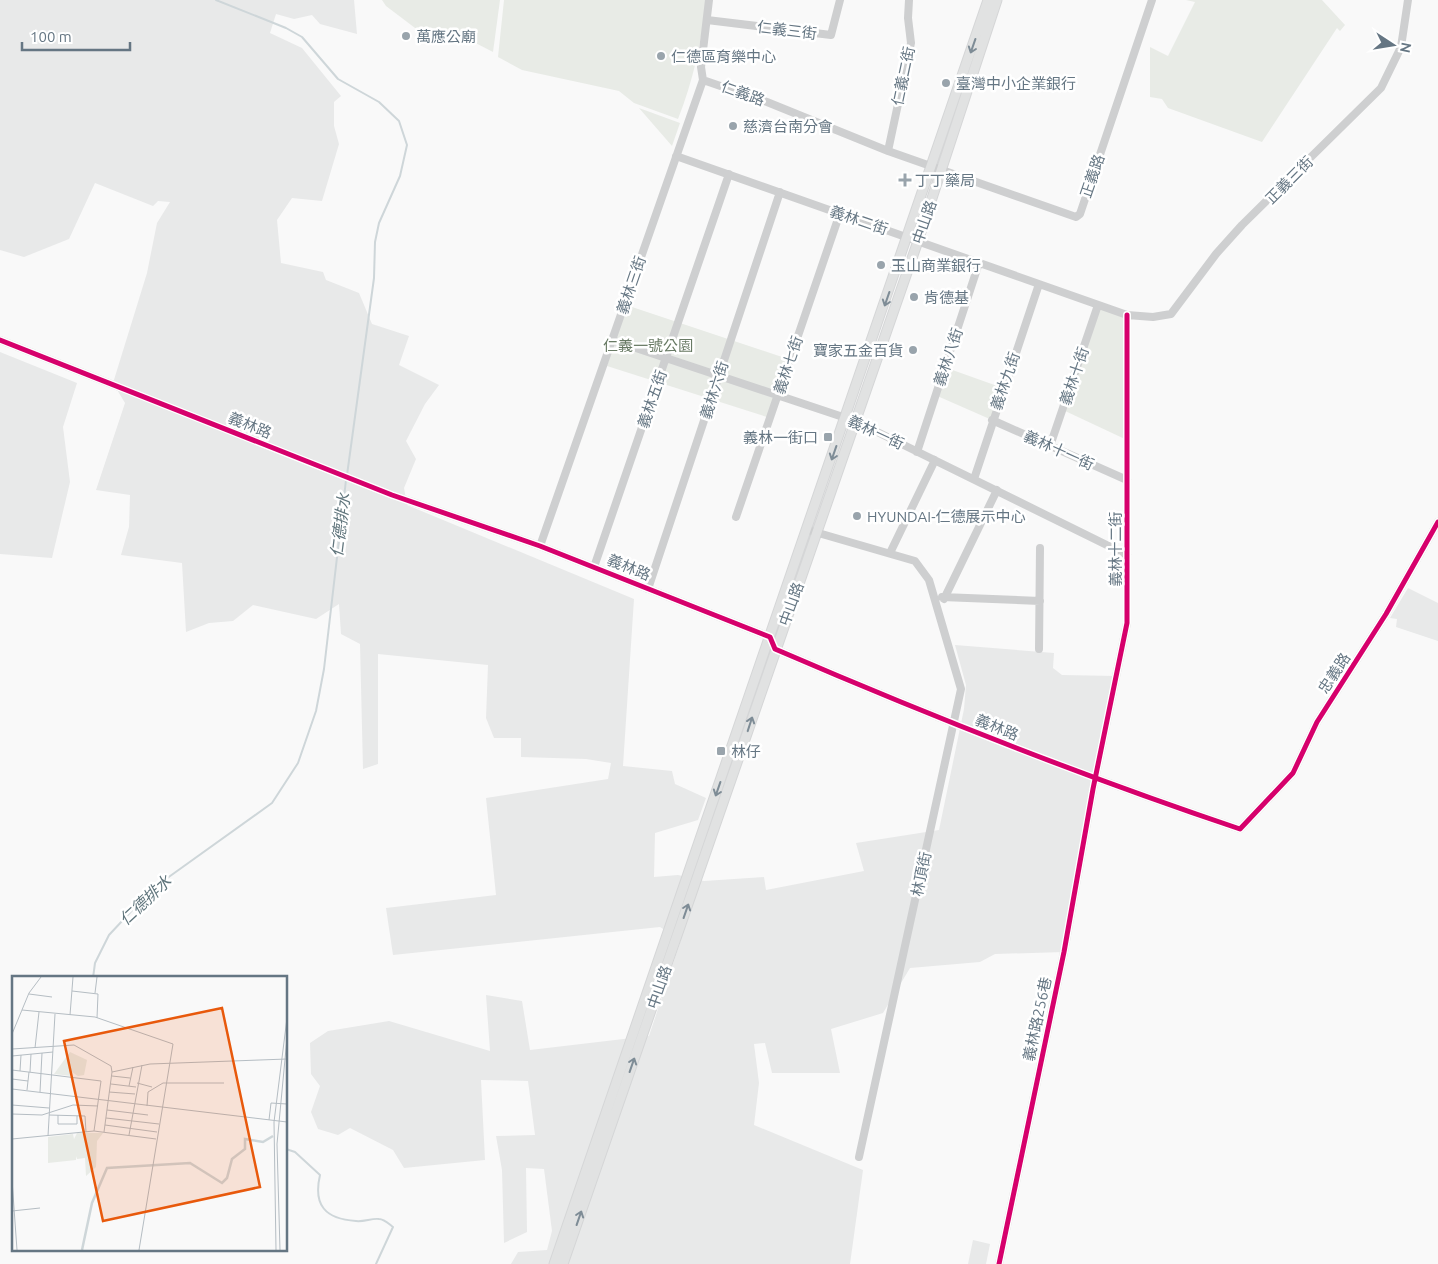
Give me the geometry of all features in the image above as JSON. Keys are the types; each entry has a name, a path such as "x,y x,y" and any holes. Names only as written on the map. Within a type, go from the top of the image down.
{"main road":[{"name":"中山路","path":"850,419 918,240 937,169 988,0"},
{"name":"中山路","path":"563,1264 775,649 908,237 937,169 997,0"},
{"name":"中山路","path":"554,1264 770,637 812,531"}],"street":[{"name":"仁義路","path":"709,0 701,67 703,80 767,102 937,169"},
{"name":"仁義三街","path":"707,20 831,35 840,0"},
{"name":"仁義二街","path":"888,151 910,43 909,0"},
{"name":"正義路","path":"937,169 1076,217 1080,214 1152,0"},
{"name":"正義三街","path":"1127,315 1152,317 1171,314 1216,254 1242,226 1381,88 1401,47 1408,0"},
{"name":"義林三街","path":"540,546 703,80"},
{"name":"義林二街","path":"676,156 1127,315"},
{"name":"義林五街","path":"594,567 729,174"},
{"name":"義林六街","path":"648,588 780,192"},
{"name":"義林七街","path":"736,518 840,213"},
{"name":"義林八街","path":"917,452 979,263"},
{"name":"義林九街","path":"974,479 992,420 1039,284"},
{"name":"義林十街","path":"1050,446 1098,305"},
{"name":"義林十二街","path":"1096,779 1127,622 1127,315"},
{"name":"義林路","path":"0,340 392,494 540,546 770,637"},
{"name":"義林一街","path":"612,340 850,419 1127,555"},
{"name":"義林十一街","path":"992,420 1127,480"},
{"path":"890,553 935,460"},
{"path":"944,598 996,490"},
{"name":"忠義路","path":"1240,829 1292,773 1317,722 1386,614 1438,522"},
{"name":"林頂街","path":"812,531 915,561 929,580 961,689 859,1157"},
{"path":"1039,649 1040,548"},
{"path":"933,592 944,598 1040,601"},
{"path":"770,637 775,649"},
{"name":"義林路","path":"775,649 954,724 1096,779 1240,829"},
{"name":"義林路256巷","path":"999,1264 1064,952 1096,779"}],"shaded area":[{"path":"0,0 354,0 357,34 320,24 312,15 294,19 276,14 270,33 302,48 341,96 334,102 334,126 339,144 322,201 292,198 277,220 281,263 323,272 326,280 359,293 372,324 409,336 399,365 439,385 425,404 406,441 416,459 404,488 407,505 634,599 623,766 672,771 675,784 706,798 698,820 655,833 654,877 678,875 704,881 764,877 766,890 864,871 856,843 939,830 964,709 966,685 955,645 1054,653 1053,668 1062,675 1116,676 1064,952 995,954 980,962 910,968 883,1013 831,1029 840,1073 772,1073 765,1043 754,1044 759,1083 754,1125 863,1170 850,1264 511,1264 518,1252 547,1250 552,1231 544,1169 526,1168 527,1232 504,1243 502,1170 496,1136 535,1135 528,1081 481,1080 485,1160 404,1168 393,1150 350,1128 338,1135 318,1129 311,1112 320,1086 311,1074 310,1043 328,1031 389,1021 490,1051 486,995 522,1001 530,1050 649,1036 681,940 660,927 393,955 386,908 496,895 486,798 608,779 611,763 586,759 521,757 521,738 494,738 486,718 488,665 378,654 378,764 363,769 360,644 341,634 339,604 316,619 253,605 233,621 209,623 186,632 182,563 121,555 129,527 130,495 96,490 125,403 113,383 147,273 157,223 170,202 158,201 153,206 95,183 69,239 24,257 0,250"},
{"path":"0,352 77,383 63,427 70,482 52,558 0,554"},
{"path":"1408,588 1438,603 1438,641 1396,627 1397,619 1390,618"},
{"path":"973,1240 990,1244 986,1264 968,1264"}],"green space":[{"path":"382,0 500,0 493,52 462,36 423,34 386,6"},
{"path":"504,0 706,0 696,61 678,119 634,103 619,91 522,70 498,57"},
{"path":"1186,0 1322,0 1345,25 1340,31 1337,28 1262,142 1168,108 1162,99 1150,97 1150,47 1168,56 1195,2"},
{"path":"639,108 680,123 672,146"},
{"name":"仁義一號公園","path":"626,305 788,359 767,417 607,366"},
{"path":"1098,305 1127,315 1127,440 1063,410"},
{"path":"944,367 1003,388 992,420 935,395"}],"waterway":[{"name":"仁德排水","path":"216,0 286,28 302,37 338,79 379,102 399,121 407,145 400,176 379,223 375,242 374,278 347,475"},
{"name":"仁德排水","path":"93,976 95,963 109,935 152,889 272,803 298,763 316,711 324,669 346,480"},
{"name":"仁德排水","path":"288,1150 295,1152 320,1175 318,1195 320,1202 329,1213 345,1220 381,1219 393,1227 376,1264"}],"cycle path":[{"path":"999,1264 1064,952 1093,789 1127,623 1127,315"},
{"path":"0,340 392,495 540,546 770,637 775,649 890,698 1006,744 1122,788 1240,829 1293,773 1317,722 1386,614 1438,522"}],"place":[{"name":"萬應公廟","path":"406,36"},
{"name":"仁德區育樂中心","path":"661,56"},
{"name":"臺灣中小企業銀行","path":"946,83"},
{"name":"慈濟台南分會","path":"733,126"},
{"name":"丁丁藥局","path":"905,180"},
{"name":"玉山商業銀行","path":"881,265"},
{"name":"肯德基","path":"914,297"},
{"name":"寶家五金百貨","path":"913,350"},
{"name":"義林一街口","path":"828,437"},
{"name":"HYUNDAI-仁德展示中心","path":"857,516"},
{"name":"林仔","path":"721,751"}]}
